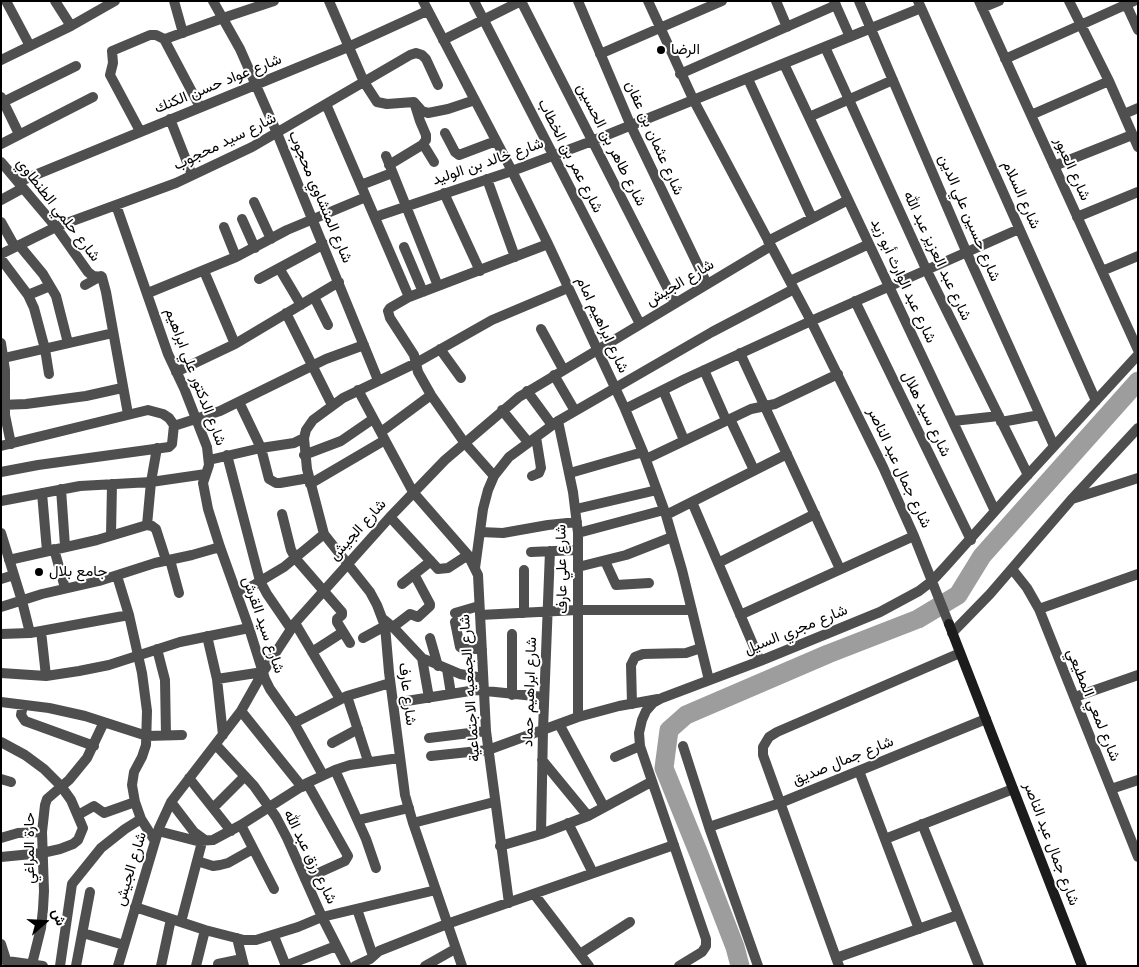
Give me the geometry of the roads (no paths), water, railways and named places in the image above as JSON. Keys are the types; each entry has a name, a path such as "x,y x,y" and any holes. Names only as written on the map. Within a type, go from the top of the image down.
{"street":[{"path":"6,1 30,46"},
{"path":"55,1 71,26"},
{"path":"174,1 183,33"},
{"name":"شارع المنشاوي محجوب","path":"213,1 240,49 277,133 378,380"},
{"path":"164,39 274,1"},
{"path":"329,1 364,82 375,100 382,104 414,102"},
{"name":"شارع عمر بن الخطاب","path":"474,1 640,324"},
{"path":"443,40 521,1"},
{"name":"شارع طاهر بن الحسين","path":"521,1 675,303"},
{"name":"شارع عثمان بن عفان","path":"578,1 631,126 706,284"},
{"name":"شارع جمال عبد الناصر","path":"648,1 680,74 838,374 914,536 1082,966"},
{"path":"776,1 787,27"},
{"name":"شارع حسين علي الدين","path":"859,1 966,251 1054,446"},
{"path":"981,5 1000,1"},
{"path":"1069,1 1109,81 1138,147"},
{"path":"1005,59 1130,2 1138,30"},
{"path":"1,60 71,26 109,3"},
{"path":"600,54 716,3"},
{"path":"680,74 787,27 835,3 850,37"},
{"name":"شارع خالد بن الوليد","path":"375,217 512,171 631,126 850,37 919,5"},
{"name":"شارع السلام","path":"919,5 1096,401"},
{"name":"شارع العبور","path":"981,5 1138,350"},
{"name":"شارع عواد حسن الكنك","path":"1,200 20,185 140,131 348,47 425,6"},
{"name":"شارع ابراهيم امام","path":"425,6 512,171 548,244 645,455 672,537 709,680"},
{"path":"140,131 110,75 113,63 111,54 115,50 150,35 156,35 164,39 200,107"},
{"name":"شارع عبد العزيز عبد الله","path":"825,47 926,269 1028,475"},
{"name":"شارع سيد محجوب","path":"1,254 56,227 192,175 277,133 416,53 426,59 438,85"},
{"name":"شارع عبد الوارث أبو زيد","path":"784,64 995,511"},
{"path":"19,134 2,100 76,66"},
{"path":"748,78 812,218"},
{"path":"809,117 893,80"},
{"path":"1031,116 1109,81"},
{"path":"1,144 93,97"},
{"path":"414,102 422,111 428,113 475,100"},
{"path":"361,185 424,144 426,135 414,102"},
{"path":"326,104 409,297"},
{"path":"1124,114 1138,108"},
{"path":"170,119 192,175"},
{"path":"445,133 455,152 459,155 496,141"},
{"path":"1054,166 1132,135"},
{"path":"424,144 434,162"},
{"name":"شارع حلمي الطنطاوي","path":"1,162 5,173 20,185 56,227 91,275 101,276 106,292 128,414"},
{"path":"389,165 438,286"},
{"path":"487,179 515,257"},
{"path":"1077,217 1138,192"},
{"path":"444,193 480,271"},
{"path":"148,293 236,257 313,219 366,197"},
{"name":"شارع الجيش","path":"118,966 156,836 171,802 223,736 293,626 413,492 464,442 528,391 812,218 848,200"},
{"path":"254,202 271,239"},
{"name":"شارع الدكتور علي ابراهيم","path":"116,205 168,354 184,388 207,447 209,466 206,474"},
{"path":"242,219 255,248"},
{"path":"1,222 17,246 43,274 56,296 68,343"},
{"path":"224,227 236,257"},
{"path":"625,409 740,353 1019,229"},
{"path":"259,279 324,244"},
{"path":"494,476 464,442 431,395 418,372 412,351 390,318 388,309 409,297 548,244"},
{"path":"475,568 483,509 494,476 510,457 555,423 575,411 792,285 869,244"},
{"path":"404,247 423,292"},
{"path":"1102,271 1138,256"},
{"path":"1,259 28,295 34,308 45,349 48,374"},
{"path":"279,268 301,305"},
{"path":"204,271 235,344"},
{"path":"86,286 101,276"},
{"path":"176,372 235,344 339,282"},
{"path":"28,295 50,286"},
{"path":"209,460 261,448 294,443 304,438 306,430 313,420 332,405 358,390 416,363 492,320 568,288"},
{"path":"314,297 328,325"},
{"name":"شارع سيد هلال","path":"854,301 971,540"},
{"path":"286,313 332,405"},
{"path":"541,329 563,369"},
{"path":"4,358 113,333"},
{"path":"1,344 4,358 3,405 6,445 148,410 167,416 174,424 178,425 239,402 312,365 364,345"},
{"path":"440,349 461,378"},
{"path":"740,353 840,569"},
{"name":"شارع مجري السيل","path":"679,966 702,952 706,946 706,939 640,746 639,733 642,720 653,703 880,612 934,586 995,511 1138,355"},
{"path":"704,370 754,470"},
{"path":"570,473 645,455 684,440 751,409 775,404 838,374"},
{"path":"554,375 575,411"},
{"path":"3,405 86,396 122,388"},
{"name":"شارع الجمعيه الاجتماعية","path":"358,390 413,492 468,555 475,568 479,582 482,678 486,731 509,903"},
{"path":"663,390 684,440"},
{"name":"شارع علي عارف","path":"528,391 555,423 570,473 576,509 578,533 578,718"},
{"path":"239,402 261,448 268,475 272,482 280,483 310,481 383,436 431,395"},
{"path":"502,410 532,440 542,468 537,475 532,476"},
{"path":"953,421 1040,415"},
{"path":"304,455 341,441 373,419"},
{"path":"1,472 38,465 170,447 174,424"},
{"path":"950,629 974,612 1138,428"},
{"name":"شارع عارف","path":"304,438 304,455 324,534 370,592 387,624 390,683 394,703 399,758 409,808 462,966"},
{"path":"147,525 151,482 157,448"},
{"path":"578,533 665,513 692,502 787,454"},
{"path":"227,455 260,581 344,698 358,729 368,762"},
{"path":"1,501 61,489 151,482 206,474"},
{"name":"شارع سيد القرش","path":"206,474 203,489 220,547 249,628 262,672 270,689 294,723 323,775"},
{"path":"1072,500 1138,478"},
{"path":"111,535 112,484"},
{"path":"61,489 66,546"},
{"path":"576,509 657,490"},
{"path":"42,493 50,550 65,588"},
{"path":"692,502 760,661"},
{"path":"282,514 288,542 296,559 342,613 337,621 350,643"},
{"path":"718,563 814,514"},
{"path":"390,517 438,569 444,570 468,555"},
{"path":"480,532 502,533 576,522"},
{"path":"9,560 147,525 156,529 179,593"},
{"path":"1,533 30,632"},
{"path":"237,595 296,559 324,534"},
{"path":"740,615 914,536"},
{"path":"578,567 605,560 672,537"},
{"path":"1,607 220,547"},
{"path":"532,552 578,550"},
{"name":"شارع ابراهيم حماد","path":"541,834 550,551"},
{"path":"605,560 616,585 649,583"},
{"path":"402,584 431,561"},
{"name":"شارع لمعي المطيعي","path":"1012,569 1027,588 1039,609 1138,857"},
{"path":"524,570 524,613"},
{"path":"363,638 387,624 410,614 418,617 430,606 414,574"},
{"path":"1,579 14,575"},
{"path":"1039,609 1137,575"},
{"path":"118,576 138,656 147,711 147,736 142,757 132,778 132,785 141,819 156,836 205,841 217,839 323,775 350,764 399,758"},
{"path":"482,649 464,649 460,647 455,617 480,611 524,613 577,610 692,610"},
{"path":"1,634 41,631 129,615"},
{"path":"387,624 422,658 460,674 482,678"},
{"path":"1,673 46,676 94,668 138,656 158,648 249,628"},
{"path":"41,631 46,676"},
{"path":"312,652 343,632"},
{"path":"512,634 512,695"},
{"path":"207,636 217,679 223,736"},
{"path":"430,638 443,668 451,694"},
{"path":"158,648 165,680 166,736"},
{"path":"632,704 631,665 635,656 643,654 686,653 701,648"},
{"path":"958,915 838,962 763,755 763,747 769,737 777,732 960,653"},
{"path":"422,658 430,698"},
{"path":"217,679 262,672"},
{"path":"1074,697 1138,675"},
{"path":"294,723 344,698 390,683"},
{"path":"394,703 483,691 544,697"},
{"path":"431,756 488,750 578,718 662,698"},
{"path":"1,702 85,716 147,736 182,735"},
{"path":"23,705 23,720 94,746"},
{"path":"241,710 305,785 348,856 345,861 305,879"},
{"name":"شارع جمال صديق","path":"709,827 780,803 986,719"},
{"name":"حارة المراغي","path":"32,964 41,928 43,909 42,817 47,799 78,769 94,746 104,722"},
{"path":"559,724 604,807"},
{"path":"332,743 358,729"},
{"path":"429,738 486,731"},
{"path":"1,742 25,755 62,786 83,828 78,840 73,844 42,853 1,857"},
{"name":"شارع رزق عبد الله","path":"216,744 245,776 269,808 287,838 322,918 347,966"},
{"path":"615,757 640,746"},
{"path":"683,746 709,827 758,966"},
{"path":"542,760 588,816"},
{"path":"335,770 358,820 376,868"},
{"path":"859,771 919,929"},
{"path":"213,808 245,776"},
{"path":"189,778 231,831"},
{"path":"1110,789 1138,780"},
{"path":"500,846 541,834 588,816 651,782"},
{"path":"885,839 1013,789"},
{"path":"78,815 94,806 104,813 135,802"},
{"path":"171,802 194,832 205,841"},
{"path":"413,823 494,802"},
{"path":"358,820 409,808"},
{"path":"60,966 72,884 101,848 141,819"},
{"path":"568,823 593,873"},
{"path":"922,824 979,966"},
{"path":"241,826 274,889"},
{"path":"1,838 18,833 42,832"},
{"path":"161,966 205,841"},
{"path":"355,966 366,961 379,951 447,924 674,845"},
{"path":"197,861 220,866 253,849"},
{"path":"135,907 205,930 237,938 256,940 274,936 322,918 436,890"},
{"path":"76,966 90,892"},
{"path":"534,894 589,966"},
{"path":"357,909 373,956"},
{"path":"580,954 630,922"},
{"path":"196,966 205,930"},
{"path":"82,933 124,945"},
{"path":"274,936 285,966 336,946"},
{"path":"218,964 243,963 237,938"},
{"path":"1,944 8,964 43,966"},
{"path":"425,966 455,949"}],"waterway":[{"path":"740,966 735,947 664,768 669,730 686,715 828,654 918,619 958,595 982,556 1138,381"}],"place":[{"name":"الرضا","path":"661,50"},
{"name":"جامع بلال","path":"39,572"}]}
